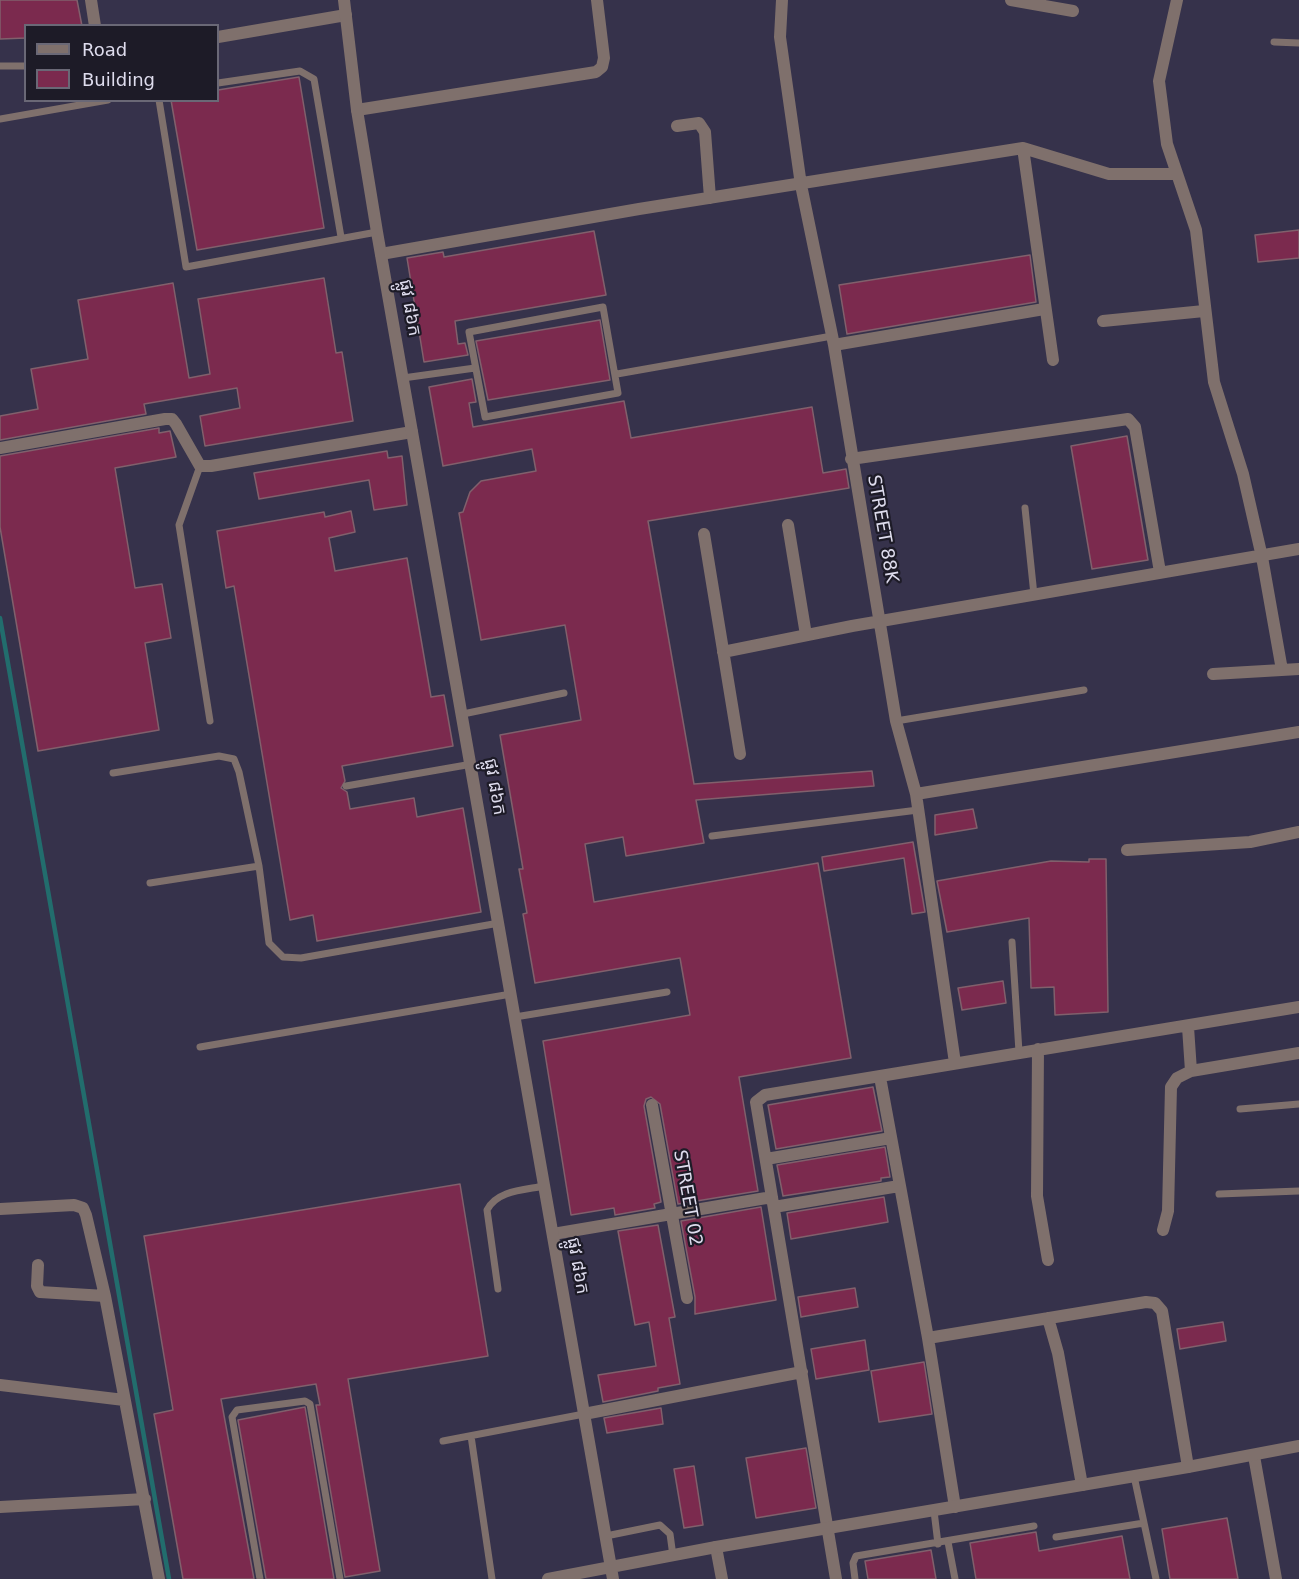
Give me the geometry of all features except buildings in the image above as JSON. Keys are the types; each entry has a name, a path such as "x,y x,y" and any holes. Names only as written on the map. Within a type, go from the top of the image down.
{"street":[{"path":"91,0 95,24"},
{"name":"ផ្លូវ ៨៦ក","path":"344,0 357,110 377,232 472,764 612,1574"},
{"path":"357,110 596,72 602,67 604,58 597,0"},
{"name":"STREET 88K","path":"782,0 780,38 801,185 833,340 896,721 916,794 955,1063"},
{"path":"1011,0 1073,11"},
{"path":"1177,0 1159,81 1167,144 1196,230 1214,382 1243,474 1262,557 1282,670"},
{"path":"219,37 346,15"},
{"path":"677,126 699,123 705,132 710,198"},
{"path":"1023,148 1053,360"},
{"path":"381,254 710,198 801,185 909,164 1023,148 1109,174 1176,174"},
{"path":"833,340 1044,309"},
{"path":"1103,321 1204,311"},
{"path":"0,448 165,419 172,420 176,424 200,466 412,432"},
{"path":"851,459 1128,419 1135,427 1160,572"},
{"path":"788,525 806,635"},
{"path":"704,534 740,754"},
{"path":"723,651 1299,549"},
{"path":"1213,674 1299,669"},
{"path":"916,794 1299,732"},
{"path":"1127,850 1250,842 1299,832"},
{"path":"836,1579 756,1102 765,1095 1299,1007"},
{"path":"1188,1027 1191,1071"},
{"path":"1038,1049 1037,1196 1048,1260"},
{"path":"1163,1230 1168,1211 1171,1087 1177,1078 1191,1071 1299,1053"},
{"path":"880,1077 928,1338 955,1507"},
{"name":"STREET 02","path":"652,1105 687,1298"},
{"path":"766,1159 891,1138"},
{"path":"553,1234 672,1214 899,1186"},
{"path":"0,1209 74,1205 83,1208 105,1296 159,1579"},
{"path":"38,1265 37,1286 40,1292 105,1296"},
{"path":"928,1338 1146,1302 1155,1303 1162,1311 1188,1467"},
{"path":"1048,1318 1058,1353 1082,1485"},
{"path":"584,1414 802,1372"},
{"path":"0,1385 124,1400"},
{"path":"549,1579 612,1574 673,1556 716,1547 1254,1456 1299,1446"},
{"path":"1254,1456 1276,1579"},
{"path":"0,1507 145,1499"},
{"path":"716,1547 722,1579"}],"lane":[{"path":"1274,42 1299,43"},
{"path":"0,66 24,66"},
{"path":"219,83 300,70 314,79 341,237"},
{"path":"0,119 97,102"},
{"path":"159,102 186,267 377,232"},
{"path":"600,307 605,310 617,374 618,393 487,417 483,415 471,331 600,307"},
{"path":"617,374 833,340"},
{"path":"403,378 475,368"},
{"path":"200,466 179,525 210,721"},
{"path":"1024,508 1034,595"},
{"path":"896,721 1084,690"},
{"path":"463,714 564,693"},
{"path":"113,773 219,756 234,759 240,772 259,867 269,943 283,957 301,958 499,923"},
{"path":"346,786 472,764"},
{"path":"712,836 918,810"},
{"path":"150,883 259,867"},
{"path":"1012,942 1020,1052"},
{"path":"515,1017 667,992"},
{"path":"200,1047 511,994"},
{"path":"1240,1109 1299,1104"},
{"path":"498,1289 486,1210 490,1202 506,1194 544,1186"},
{"path":"1219,1194 1299,1191"},
{"path":"260,1579 232,1417 237,1410 305,1401 310,1404 340,1579"},
{"path":"444,1441 584,1414"},
{"path":"471,1436 492,1579"},
{"path":"1134,1476 1156,1579"},
{"path":"934,1511 938,1544"},
{"path":"1056,1537 1144,1523"},
{"path":"606,1536 660,1525 670,1534 673,1556"},
{"path":"855,1579 853,1563 856,1556 1034,1526"},
{"path":"948,1542 955,1579"}],"waterway":[{"path":"0,618 169,1579"}]}
